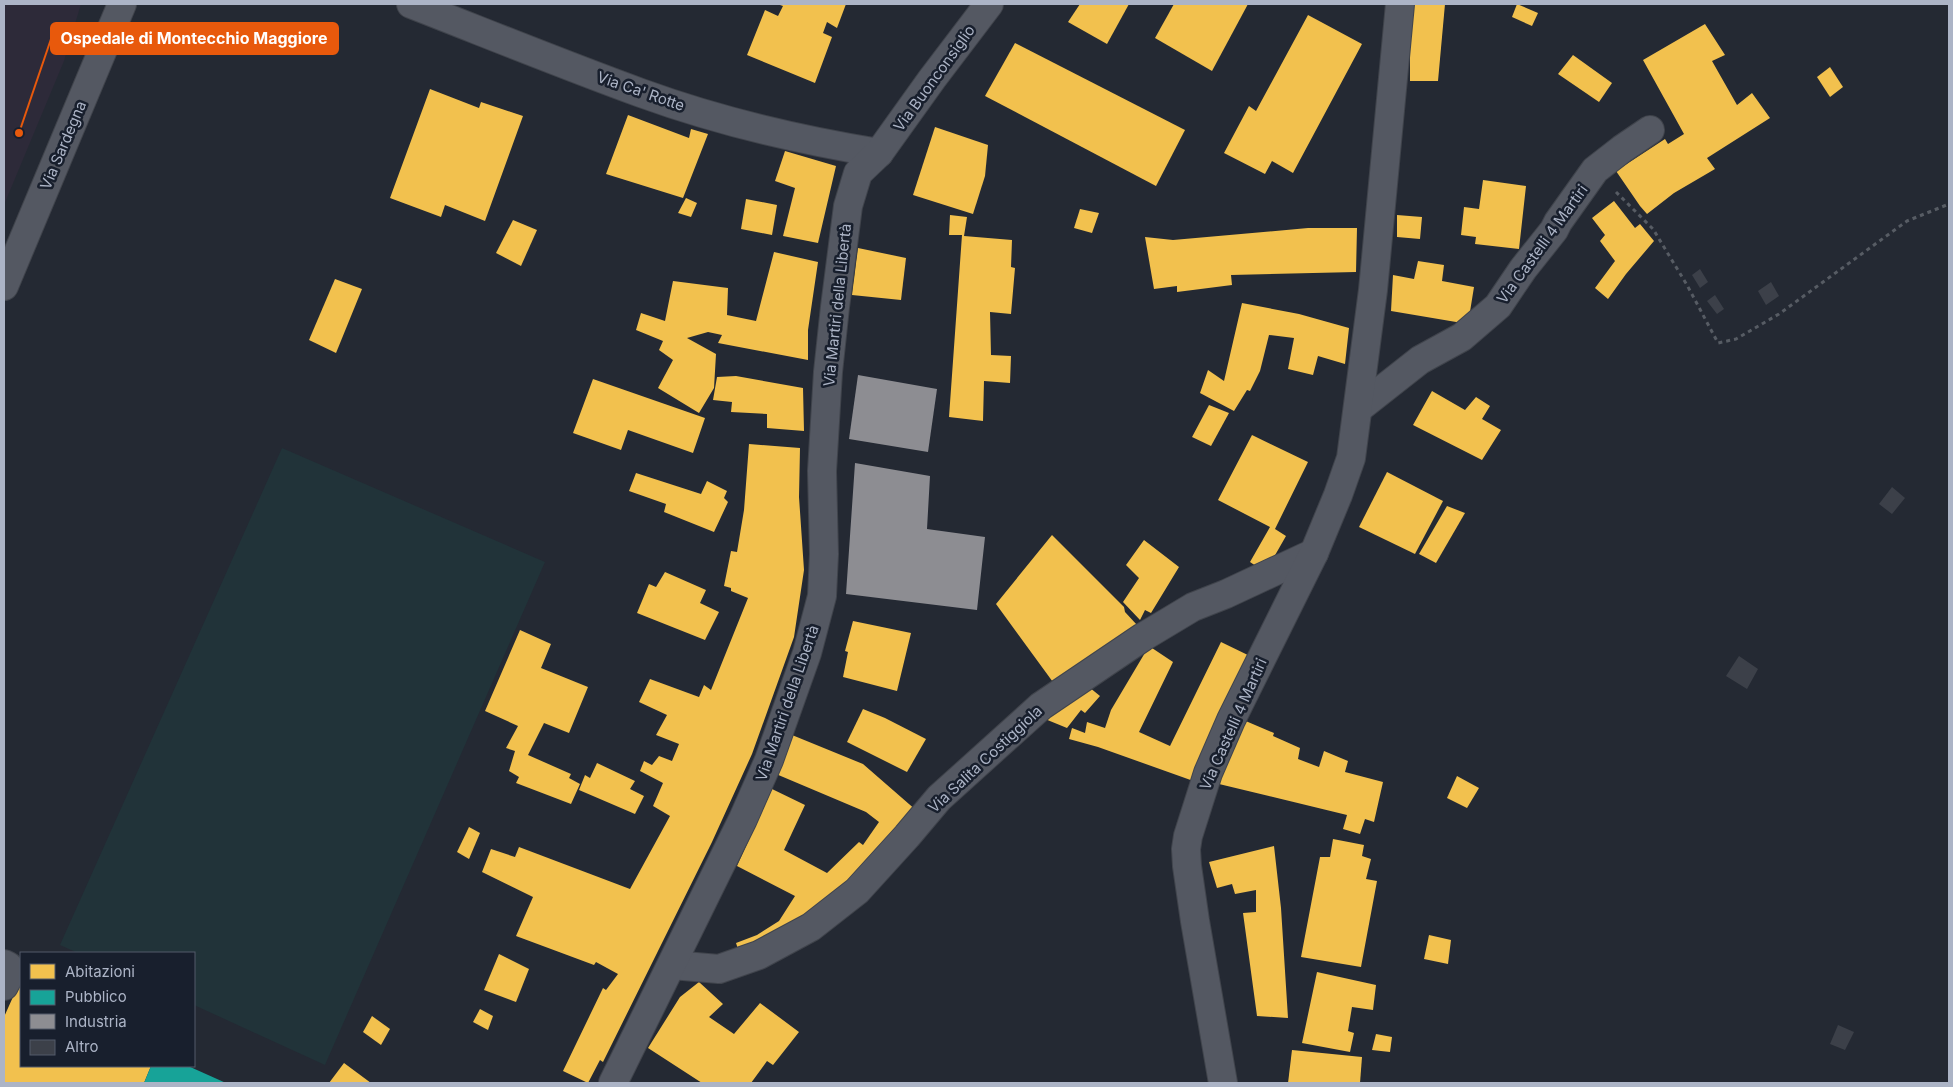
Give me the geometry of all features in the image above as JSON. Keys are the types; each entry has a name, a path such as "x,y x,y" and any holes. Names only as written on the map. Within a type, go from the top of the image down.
{"street":[{"name":"Via Sardegna","path":"4,286 122,4"},
{"name":"Via Ca' Rotte","path":"411,4 642,94 713,116 819,143 879,153"},
{"name":"Via Buonconsiglio","path":"879,153 989,4"},
{"name":"Via Castelli 4 Martiri","path":"1222,1083 1194,921 1187,866 1186,849 1188,836 1208,773 1231,720 1314,553 1351,458 1374,290 1400,4"},
{"name":"Via Castelli 4 Martiri","path":"1359,408 1420,360 1462,337 1498,306 1595,170 1650,130"},
{"name":"Via Martiri della Libertà","path":"613,1083 744,819 769,760 807,653 822,596 824,554 822,471 828,372 848,206 858,173 879,153"},
{"name":"Via Salita Costiggiola","path":"672,965 719,969 759,954 811,927 857,891 939,798 1042,706 1143,637 1193,607 1226,594 1314,553"},
{"path":"4,964 8,966 9,976 4,986"}],"path":[{"path":"1595,170 1653,229 1687,285 1718,343 1736,339 1779,314 1907,221 1949,204"}],"shaded area":[{"path":"4,4 81,4 64,61 4,205"},
{"path":"282,448 545,562 325,1065 195,1005 195,952 76,952 60,945"}],"building: Abitazioni":[{"path":"777,4 846,4 837,28 827,22 823,33 832,37 815,83 747,55 765,10 778,16 783,6"},
{"path":"1080,4 1129,4 1107,44 1068,22"},
{"path":"1174,4 1248,4 1212,71 1155,38"},
{"path":"1410,4 1445,4 1438,81 1410,81"},
{"path":"1517,4 1538,13 1532,26 1512,17"},
{"path":"1308,15 1362,44 1293,173 1272,161 1265,174 1224,153 1249,106 1256,111"},
{"path":"1705,24 1725,55 1712,61 1737,105 1752,93 1770,118 1707,158 1715,169 1674,193 1647,214 1616,171 1665,139 1668,144 1684,134 1643,60"},
{"path":"1015,43 1185,130 1156,186 985,96"},
{"path":"1573,55 1612,83 1599,102 1558,74"},
{"path":"1830,67 1843,87 1830,97 1817,77"},
{"path":"430,89 479,108 481,102 523,116 485,221 445,205 441,217 390,198"},
{"path":"628,115 689,138 691,129 708,134 683,198 606,174"},
{"path":"935,127 988,145 985,176 973,214 913,195"},
{"path":"785,151 836,166 818,243 783,236 795,188 775,181"},
{"path":"1483,180 1526,186 1519,249 1475,244 1476,237 1461,235 1464,207 1479,209"},
{"path":"686,198 697,203 691,217 678,213"},
{"path":"746,199 777,205 772,235 741,229"},
{"path":"1614,201 1635,228 1640,224 1654,241 1608,299 1595,288 1615,261 1600,241 1605,235 1592,218"},
{"path":"1080,209 1099,213 1092,233 1074,228"},
{"path":"950,215 967,217 964,236 1012,240 1011,267 1015,268 1011,314 990,312 991,355 1011,356 1010,383 984,381 983,421 949,417 962,235 949,235"},
{"path":"1397,215 1422,217 1420,239 1397,237"},
{"path":"513,220 537,230 521,266 496,253"},
{"path":"1308,228 1357,228 1356,272 1231,275 1232,285 1177,292 1177,286 1154,289 1145,237 1173,240"},
{"path":"858,248 906,258 901,300 852,295"},
{"path":"774,252 818,262 808,330 808,360 718,343 722,335 708,332 687,338 716,354 714,388 699,413 658,388 673,360 659,350 663,341 636,330 641,313 665,321 673,281 728,288 727,315 756,321"},
{"path":"1418,261 1444,265 1442,281 1474,287 1468,324 1391,311 1393,275 1414,279"},
{"path":"335,279 362,289 336,353 309,340"},
{"path":"1242,303 1299,314 1349,328 1345,364 1318,356 1313,375 1288,369 1294,338 1269,335 1260,371 1250,391 1247,390 1234,411 1200,393 1208,370 1224,381"},
{"path":"736,376 803,388 804,431 767,428 767,414 731,412 732,402 713,400 717,377"},
{"path":"593,379 705,418 693,453 628,430 621,450 573,433"},
{"path":"1432,391 1465,410 1476,397 1490,406 1482,419 1501,430 1482,460 1413,425"},
{"path":"1209,405 1229,413 1211,446 1192,437"},
{"path":"1252,435 1308,462 1275,529 1286,536 1274,557 1259,568 1250,562 1270,527 1218,500"},
{"path":"749,444 800,448 799,497 804,570 794,637 752,754 712,842 603,1062 600,1060 588,1083 563,1071 603,988 606,990 618,974 596,962 594,965 516,936 533,897 482,872 491,849 515,857 519,847 630,889 670,816 653,806 663,783 640,771 644,761 652,765 659,756 672,761 679,744 656,735 667,715 639,702 650,679 699,697 704,685 711,690 748,598 724,586 731,551 737,552 744,510"},
{"path":"1387,472 1443,501 1415,554 1359,527"},
{"path":"636,473 701,494 707,481 727,491 724,498 728,502 714,532 664,512 666,504 629,491"},
{"path":"1447,506 1465,513 1436,563 1419,554"},
{"path":"1052,535 1124,607 1125,612 1137,625 1058,689 996,604"},
{"path":"1144,540 1179,567 1151,613 1145,610 1140,620 1123,602 1139,578 1126,565"},
{"path":"665,572 706,590 700,603 719,612 705,640 637,613 649,584 656,587"},
{"path":"853,621 911,633 897,691 843,677 848,652 845,651"},
{"path":"520,630 551,644 541,668 588,687 569,733 544,723 528,755 571,774 569,778 580,784 571,804 516,783 519,777 509,771 515,751 506,748 518,726 485,711"},
{"path":"1221,642 1254,658 1199,783 1098,747 1069,739 1072,728 1085,733 1087,722 1105,728 1111,710 1149,646 1173,662 1139,732 1170,746"},
{"path":"1084,683 1100,696 1085,713 1081,710 1067,728 1045,719"},
{"path":"863,709 926,739 907,772 847,742"},
{"path":"1241,719 1274,733 1273,736 1300,748 1298,759 1319,767 1324,751 1348,761 1345,772 1383,782 1374,822 1365,819 1360,834 1343,829 1347,815 1219,784"},
{"path":"792,735 863,764 917,811 854,887 740,955 736,943 757,935 779,921 795,896 737,866 772,789 805,805 784,850 827,873 859,842 863,845 879,822 866,812 776,774"},
{"path":"597,763 635,781 630,789 644,796 635,814 579,790 585,775 590,778"},
{"path":"1457,776 1479,788 1467,808 1447,798"},
{"path":"469,827 480,833 469,859 457,852"},
{"path":"1333,839 1364,845 1362,856 1371,859 1366,879 1377,881 1361,967 1301,957 1320,857 1330,857"},
{"path":"1274,846 1281,908 1288,1018 1257,1016 1243,913 1256,912 1256,890 1235,894 1232,884 1217,888 1209,862"},
{"path":"1429,935 1451,940 1448,964 1424,959"},
{"path":"499,954 529,969 516,1002 484,990"},
{"path":"1317,972 1376,985 1373,1010 1352,1007 1348,1031 1354,1033 1350,1052 1302,1043"},
{"path":"20,981 20,1067 151,1067 144,1083 4,1083 4,1017"},
{"path":"699,982 723,1004 709,1017 734,1034 760,1003 799,1032 773,1065 767,1061 751,1083 702,1083 648,1048 680,997"},
{"path":"480,1009 493,1016 488,1030 473,1022"},
{"path":"372,1016 390,1029 381,1045 363,1032"},
{"path":"1376,1034 1392,1037 1390,1052 1372,1050"},
{"path":"1292,1050 1362,1057 1360,1083 1288,1083"},
{"path":"344,1063 371,1083 329,1083"}],"building: Pubblico":[{"path":"151,1067 190,1067 226,1083 144,1083"}],"building: Industria":[{"path":"858,375 937,389 928,452 849,439"},
{"path":"855,463 930,476 927,529 985,537 977,610 846,594"}],"building: Altro":[{"path":"1700,269 1708,282 1700,288 1692,275"},
{"path":"1771,282 1779,296 1766,305 1758,291"},
{"path":"1715,295 1724,309 1717,314 1707,301"},
{"path":"1892,487 1905,498 1892,514 1879,504"},
{"path":"1739,656 1758,669 1747,689 1726,676"},
{"path":"1838,1025 1854,1032 1845,1050 1830,1044"}],"place":[{"name":"Ospedale di Montecchio Maggiore","path":"19,133"}]}
